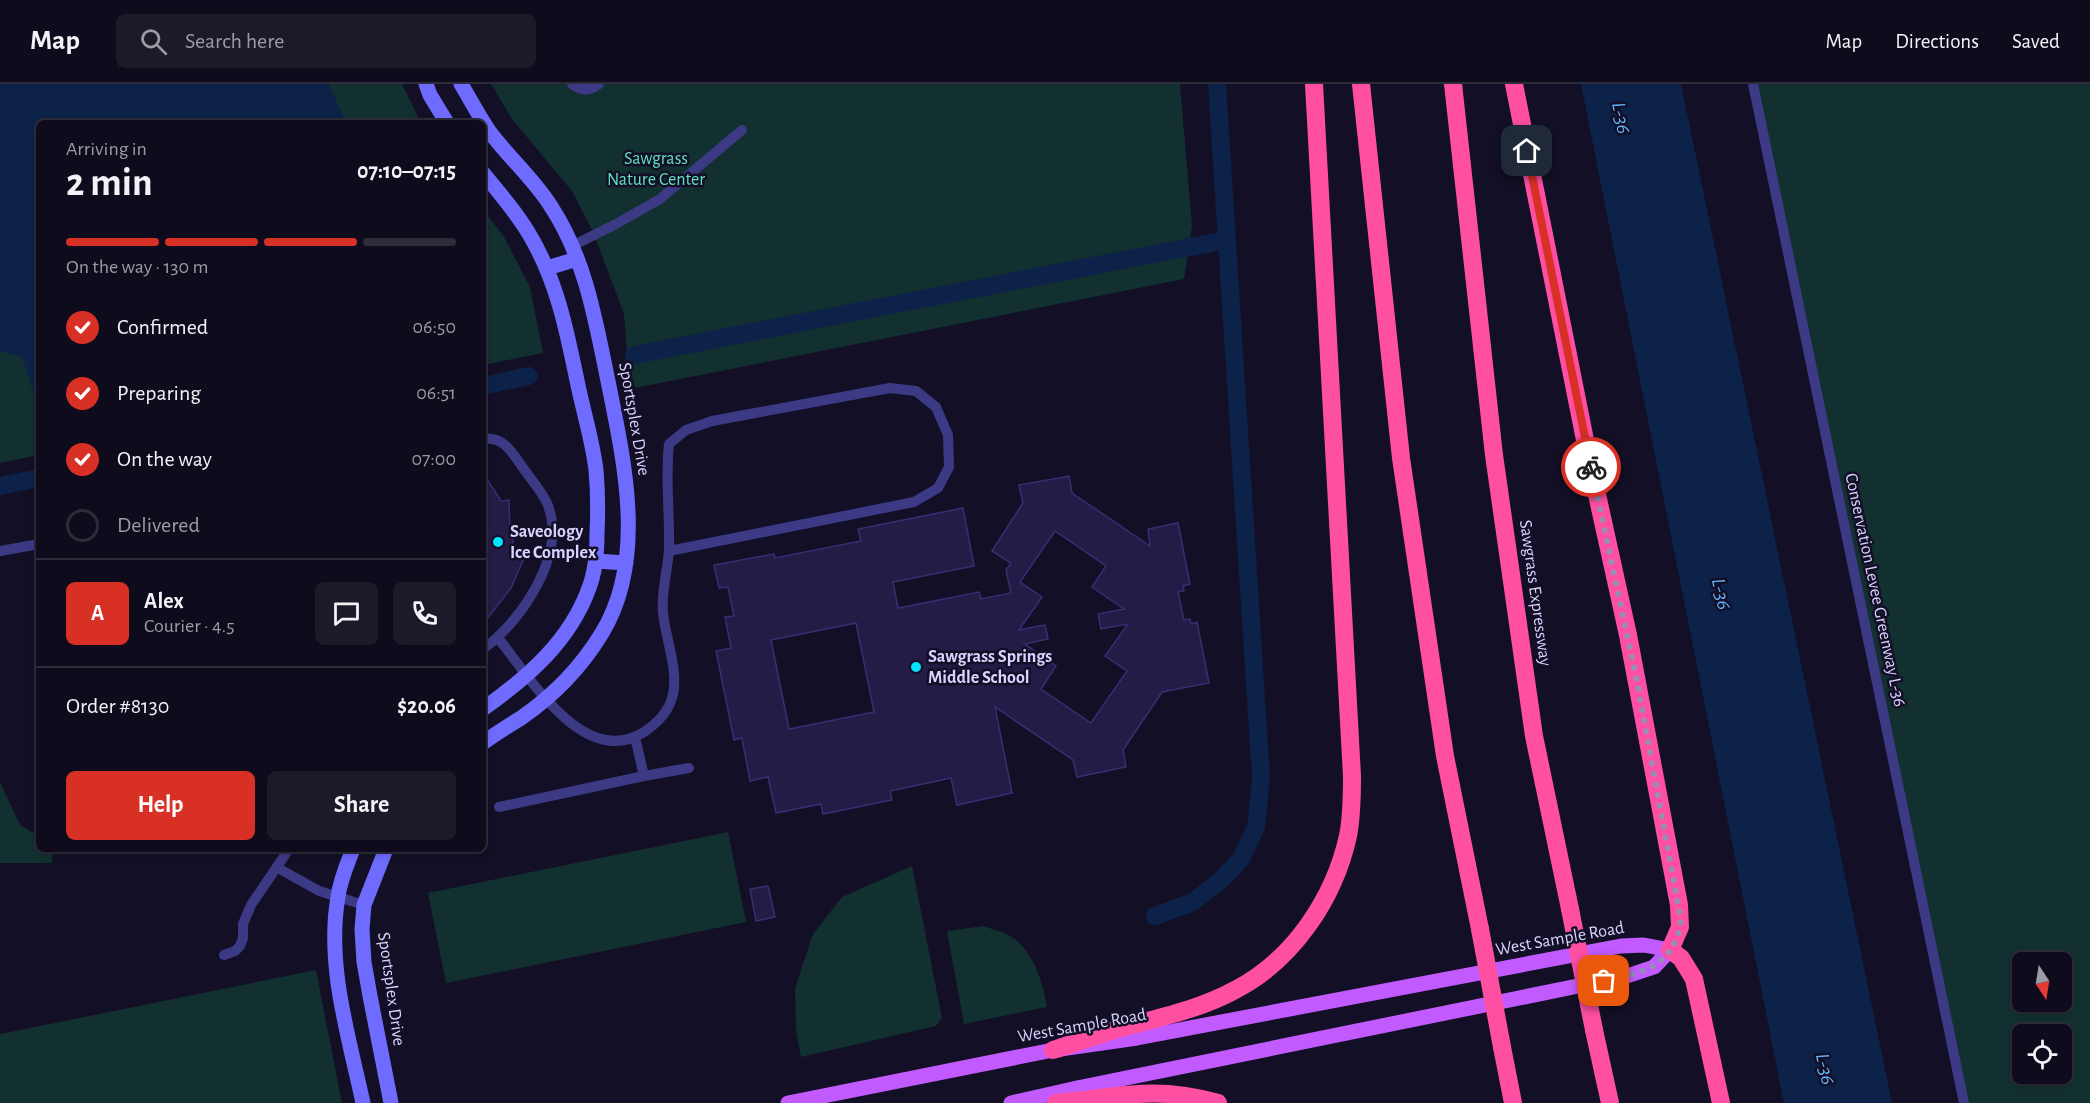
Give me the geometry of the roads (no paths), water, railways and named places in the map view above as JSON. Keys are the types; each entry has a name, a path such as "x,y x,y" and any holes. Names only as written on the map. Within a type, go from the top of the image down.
{"highway":[{"path":"1053,1050 1201,1006 1236,990 1259,975 1294,942 1318,910 1336,873 1348,836 1352,776 1314,84"},
{"path":"1361,84 1401,458 1445,756 1513,1103"},
{"name":"Sawgrass Expressway","path":"1453,84 1500,502 1534,736 1610,1103"},
{"path":"1514,84 1585,440 1628,635 1677,893 1680,927 1670,950 1681,958 1694,979 1721,1103"},
{"path":"1056,1103 1146,1092 1182,1094 1218,1103"}],"main road":[{"name":"West Sample Road","path":"788,1103 1053,1050 1148,1035 1621,946 1644,945 1670,950"},
{"path":"1011,1103 1627,976 1654,967 1670,950"}],"street":[{"path":"426,84 445,120"},
{"name":"Sportsplex Drive","path":"461,84 483,120"},
{"name":"Sportsplex Drive","path":"486,125 552,208 574,253 593,308 624,462 628,497 626,563 617,600 603,632 578,666 546,698 486,741"},
{"path":"486,177 532,237 547,268 565,321 595,468 598,499 596,561 589,588 574,620 555,648 527,675 486,707"},
{"path":"547,268 574,253"},
{"path":"596,561 626,563"},
{"path":"352,852 337,898 334,936 337,967 363,1103"},
{"name":"Sportsplex Drive","path":"385,852 364,905 362,929 364,962 390,1103"}],"lane":[{"path":"572,84 586,90 599,84"},
{"name":"Conservation Levee Greenway L-36","path":"1754,84 1964,1103"},
{"path":"574,253 616,224 660,199 742,129"},
{"path":"498,638 569,723 582,732 601,739 621,740 635,737 653,726 666,711 673,697 674,678 662,602 669,551 666,467 669,444 686,430 712,421 890,388 916,391 936,407 948,435 949,467 938,488 914,502 669,551"},
{"path":"486,439 490,438 506,444 547,503 552,524 545,566 536,589 519,614 498,638 486,647"},
{"path":"0,551 36,545"},
{"path":"635,737 644,776"},
{"path":"499,807 689,768"},
{"path":"224,955 235,951 240,946 243,938 243,924 251,904 288,852"},
{"path":"278,868 319,891 364,905"}],"water":[{"path":"0,84 329,84 345,120 36,120 36,399 22,357 0,351"},
{"name":"L-36","path":"1581,84 1681,84 1892,1103 1784,1103"}],"waterway":[{"path":"1155,916 1193,902 1222,879 1241,859 1256,827 1261,778 1217,84"},
{"path":"634,355 1226,240"},
{"path":"486,385 529,376"},
{"path":"0,486 36,479"}],"place":[{"name":"Saveology Ice Complex","path":"498,542"},
{"name":"Sawgrass Springs Middle School","path":"916,667"}],"park label":[{"name":"Sawgrass Nature Center","path":"656,169"}]}
